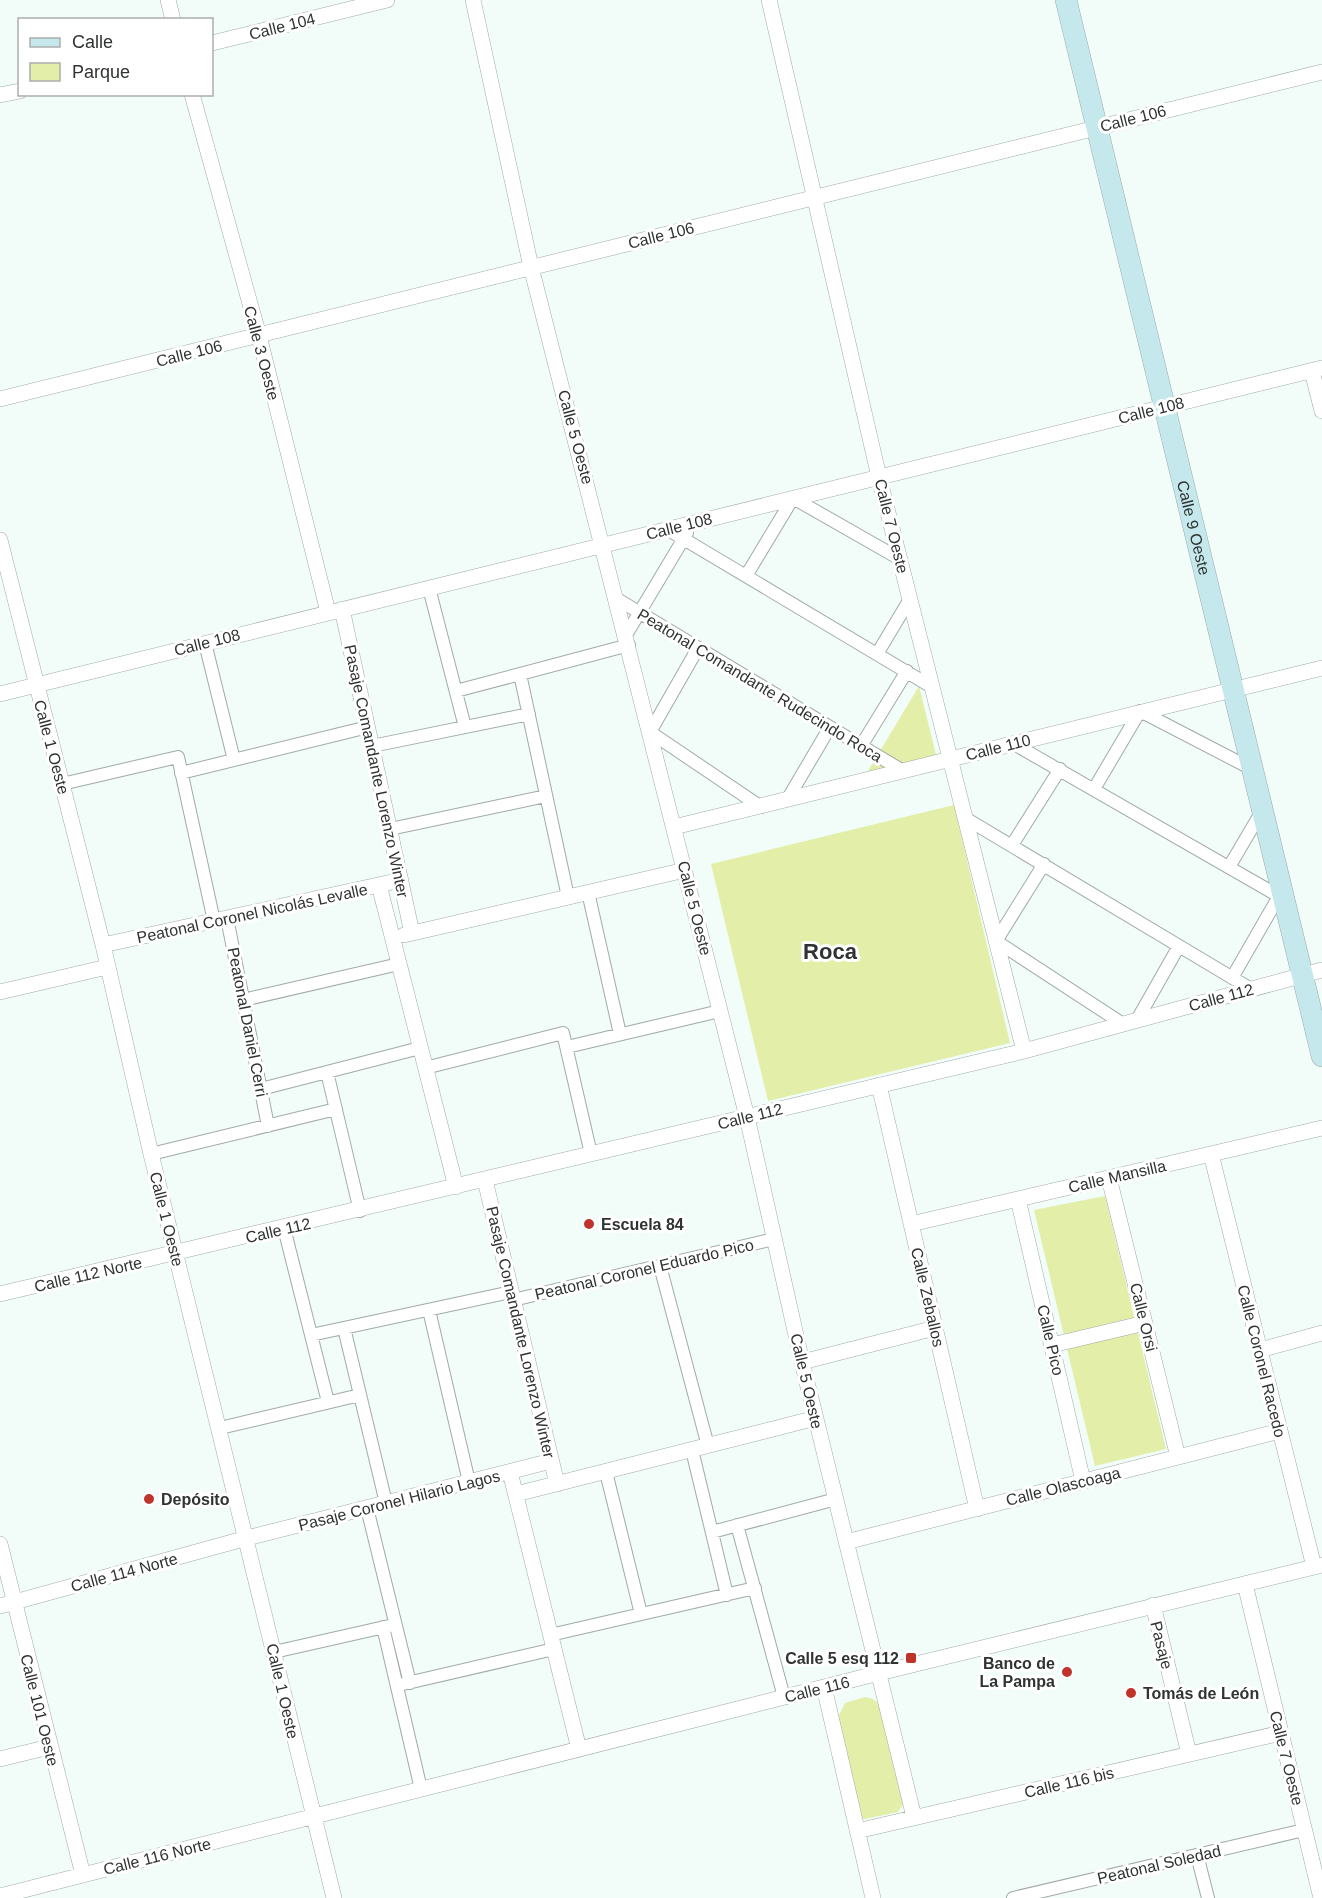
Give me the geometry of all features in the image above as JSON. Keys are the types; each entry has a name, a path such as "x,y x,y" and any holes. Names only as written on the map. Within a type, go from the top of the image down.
{"main road":[{"name":"Calle 9 Oeste","path":"1066,0 1282,898 1312,973 1322,1056"}],"street":[{"path":"168,0 172,18"},
{"name":"Calle 104","path":"213,43 387,0"},
{"name":"Calle 5 Oeste","path":"473,0 531,267 604,544 747,1117 802,1362 914,1817"},
{"name":"Calle 7 Oeste","path":"769,0 879,477 1024,1051"},
{"name":"Calle 106","path":"0,399 1322,72"},
{"path":"0,95 18,90"},
{"name":"Calle 3 Oeste","path":"193,96 335,611"},
{"path":"1317,369 1322,411"},
{"name":"Calle 108","path":"0,694 1317,369"},
{"path":"746,576 794,498 900,559"},
{"path":"456,691 520,674 628,640 640,613 693,523"},
{"path":"667,529 932,687"},
{"name":"Calle 1 Oeste","path":"0,540 103,945 106,967 151,1154 334,1898"},
{"path":"429,588 465,727"},
{"name":"Peatonal Comandante Rudecindo Roca","path":"617,599 903,771"},
{"path":"877,654 910,600"},
{"name":"Pasaje Comandante Lorenzo Winter","path":"335,611 368,727 412,933"},
{"path":"205,643 234,760"},
{"path":"698,648 650,732 761,807"},
{"name":"Calle 110","path":"674,827 1322,668"},
{"path":"861,746 906,671"},
{"path":"520,674 568,897"},
{"path":"1094,789 1140,711 1252,769"},
{"path":"372,746 529,714"},
{"path":"181,773 368,727"},
{"path":"787,800 830,727"},
{"path":"1014,744 1282,898 1232,978"},
{"name":"Peatonal Daniel Cerri","path":"62,784 178,757 243,1000 268,1126"},
{"path":"1012,845 1060,769"},
{"path":"390,829 546,796"},
{"path":"1229,867 1262,811"},
{"path":"965,818 1251,990"},
{"path":"1044,864 996,941 1130,1022 1179,946"},
{"path":"392,937 685,870"},
{"name":"Peatonal Coronel Nicolás Levalle","path":"103,945 401,880"},
{"name":"Pasaje Comandante Lorenzo Winter","path":"378,885 456,1187"},
{"path":"588,892 620,1034"},
{"path":"243,1000 399,963"},
{"path":"0,993 106,967"},
{"name":"Calle 112","path":"176,1253 1024,1051 1312,973"},
{"path":"567,1047 720,1011"},
{"path":"425,1068 563,1033 591,1154"},
{"path":"261,1089 420,1048"},
{"path":"327,1072 360,1211"},
{"name":"Calle Zeballos","path":"879,1085 977,1509"},
{"path":"151,1154 336,1109"},
{"name":"Calle Mansilla","path":"911,1224 1322,1128"},
{"name":"Calle Coronel Racedo","path":"1211,1154 1280,1431 1318,1566"},
{"name":"Calle Orsi","path":"1109,1178 1178,1457"},
{"name":"Pasaje Comandante Lorenzo Winter","path":"485,1180 557,1484"},
{"name":"Calle Pico","path":"1018,1199 1083,1481"},
{"path":"284,1228 328,1402"},
{"name":"Peatonal Coronel Eduardo Pico","path":"311,1335 660,1266 774,1239"},
{"name":"Calle 112 Norte","path":"0,1294 176,1253"},
{"path":"660,1266 708,1446"},
{"path":"429,1310 469,1482"},
{"path":"1052,1345 1145,1323"},
{"path":"344,1328 386,1503"},
{"path":"802,1362 935,1328"},
{"path":"1260,1350 1322,1333"},
{"path":"220,1428 360,1395"},
{"name":"Pasaje Coronel Hilario Lagos","path":"516,1494 816,1418"},
{"name":"Calle Olascoaga","path":"846,1542 1280,1431"},
{"path":"692,1450 727,1595"},
{"name":"Pasaje Coronel Hilario Lagos","path":"247,1539 551,1461"},
{"path":"510,1472 579,1749"},
{"path":"606,1472 641,1614"},
{"path":"712,1532 836,1499"},
{"path":"367,1508 410,1683"},
{"path":"737,1525 784,1697"},
{"name":"Calle 114 Norte","path":"7,1604 247,1539"},
{"name":"Calle 101 Oeste","path":"0,1544 7,1604 49,1746 83,1875"},
{"name":"Calle 116","path":"313,1816 879,1673 1318,1566"},
{"name":"Calle 7 Oeste","path":"1245,1584 1304,1830 1317,1860 1320,1898"},
{"path":"397,1686 641,1614 755,1588"},
{"name":"Pasaje","path":"1153,1605 1189,1754"},
{"path":"274,1652 396,1624"},
{"path":"383,1627 421,1789"},
{"path":"824,1687 873,1898"},
{"name":"Calle 116 bis","path":"857,1831 1281,1733"},
{"path":"0,1759 49,1746"},
{"name":"Calle 116 Norte","path":"0,1896 313,1816"},
{"name":"Peatonal Soledad","path":"1013,1898 1304,1830"},
{"path":"1197,1855 1208,1898"}],"green space":[{"path":"919,686 938,763 865,776"},
{"path":"954,805 1010,1043 768,1101 711,864"},
{"path":"1105,1196 1166,1449 1095,1466 1034,1210"},
{"path":"865,1697 879,1704 904,1803 898,1812 865,1819 861,1818 838,1717 845,1703"}],"place":[{"name":"Escuela 84","path":"589,1224"},
{"name":"Depósito","path":"149,1499"},
{"name":"Calle 5 esq 112","path":"911,1658"},
{"name":"Banco de La Pampa","path":"1067,1672"},
{"name":"Tomás de León","path":"1131,1693"}],"district":[{"name":"Roca","path":"830,951"}]}
